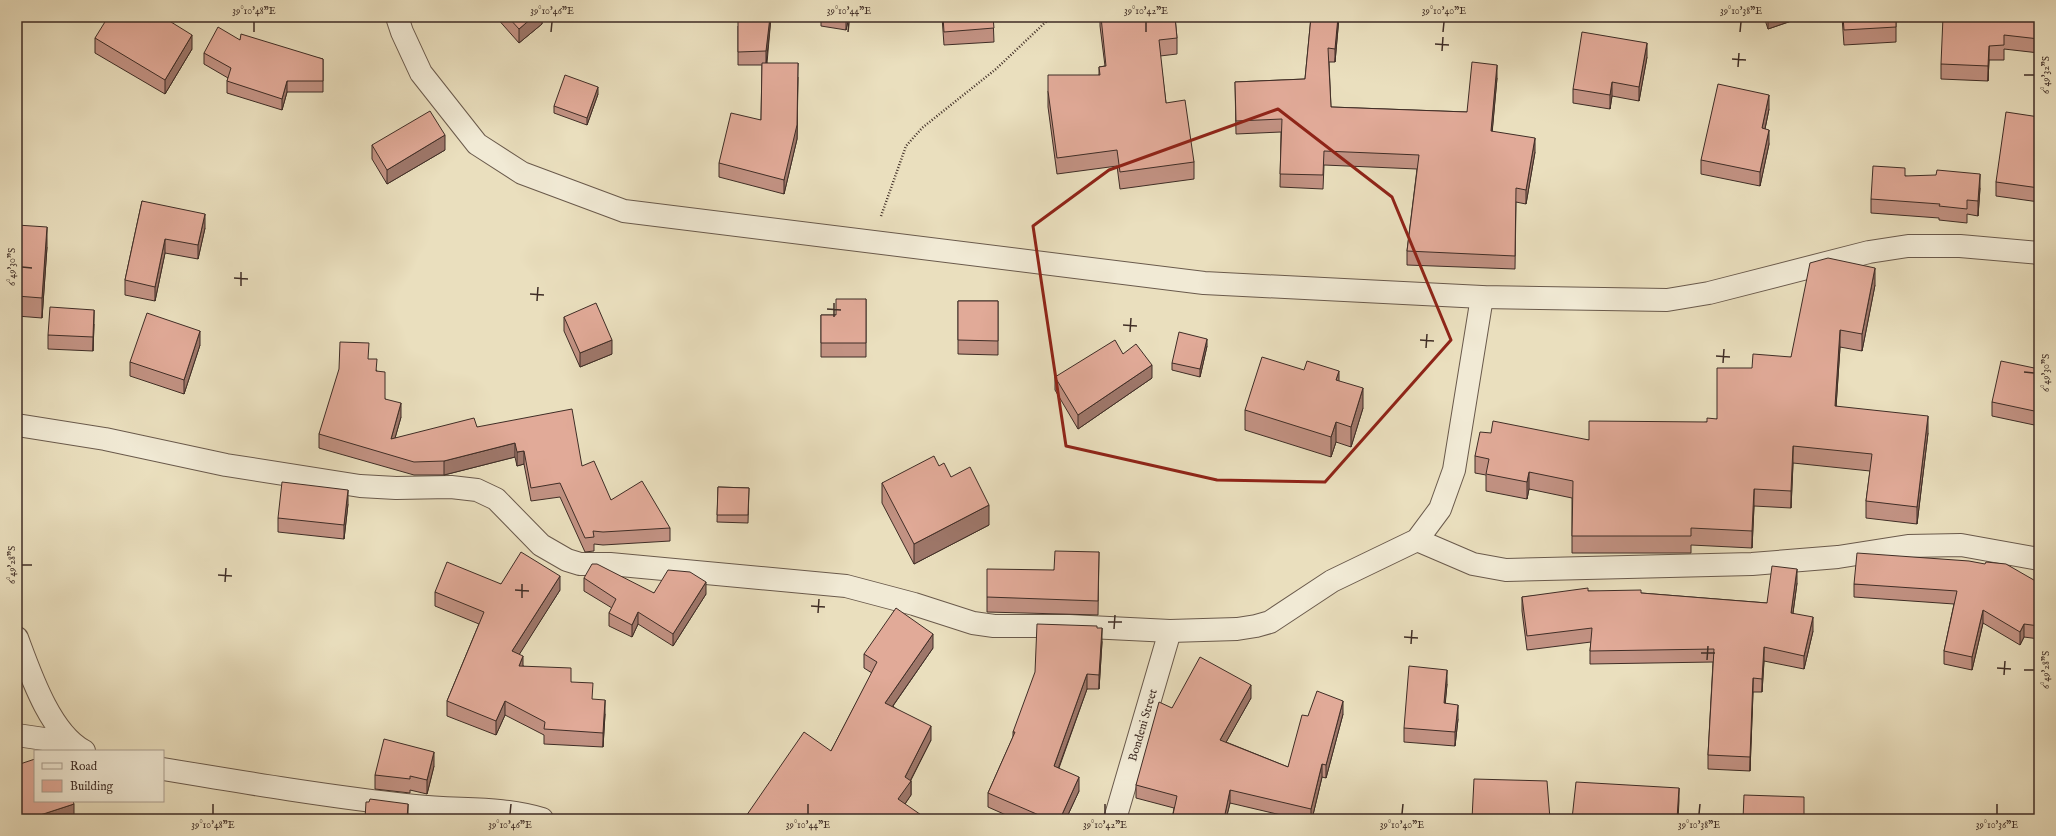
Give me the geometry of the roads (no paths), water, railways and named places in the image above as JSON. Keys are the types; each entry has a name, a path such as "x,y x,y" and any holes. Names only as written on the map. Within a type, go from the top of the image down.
{"street":[{"path":"397,17 402,32 421,73 477,144 522,173 624,211 872,243 1204,283 1482,297 1667,300 1708,293 1868,252 1908,246 1960,246 2039,253"},
{"path":"17,425 105,439 226,465 360,486 396,488 451,487 477,490 496,499 541,545 567,560 580,564 610,564 846,586 914,604 973,623 994,626 1069,626 1170,631 1237,629 1270,622 1332,581 1417,540 1440,509 1454,470 1482,297"},
{"path":"1417,540 1473,564 1506,570 1752,564 1838,557 1908,546 1961,546 2039,559"},
{"name":"Bondeni Street","path":"1115,819 1170,631"},
{"path":"17,638 27,664 55,724 77,747"},
{"path":"17,734 77,747"},
{"path":"164,769 326,796 417,807 500,810 542,819"}]}
